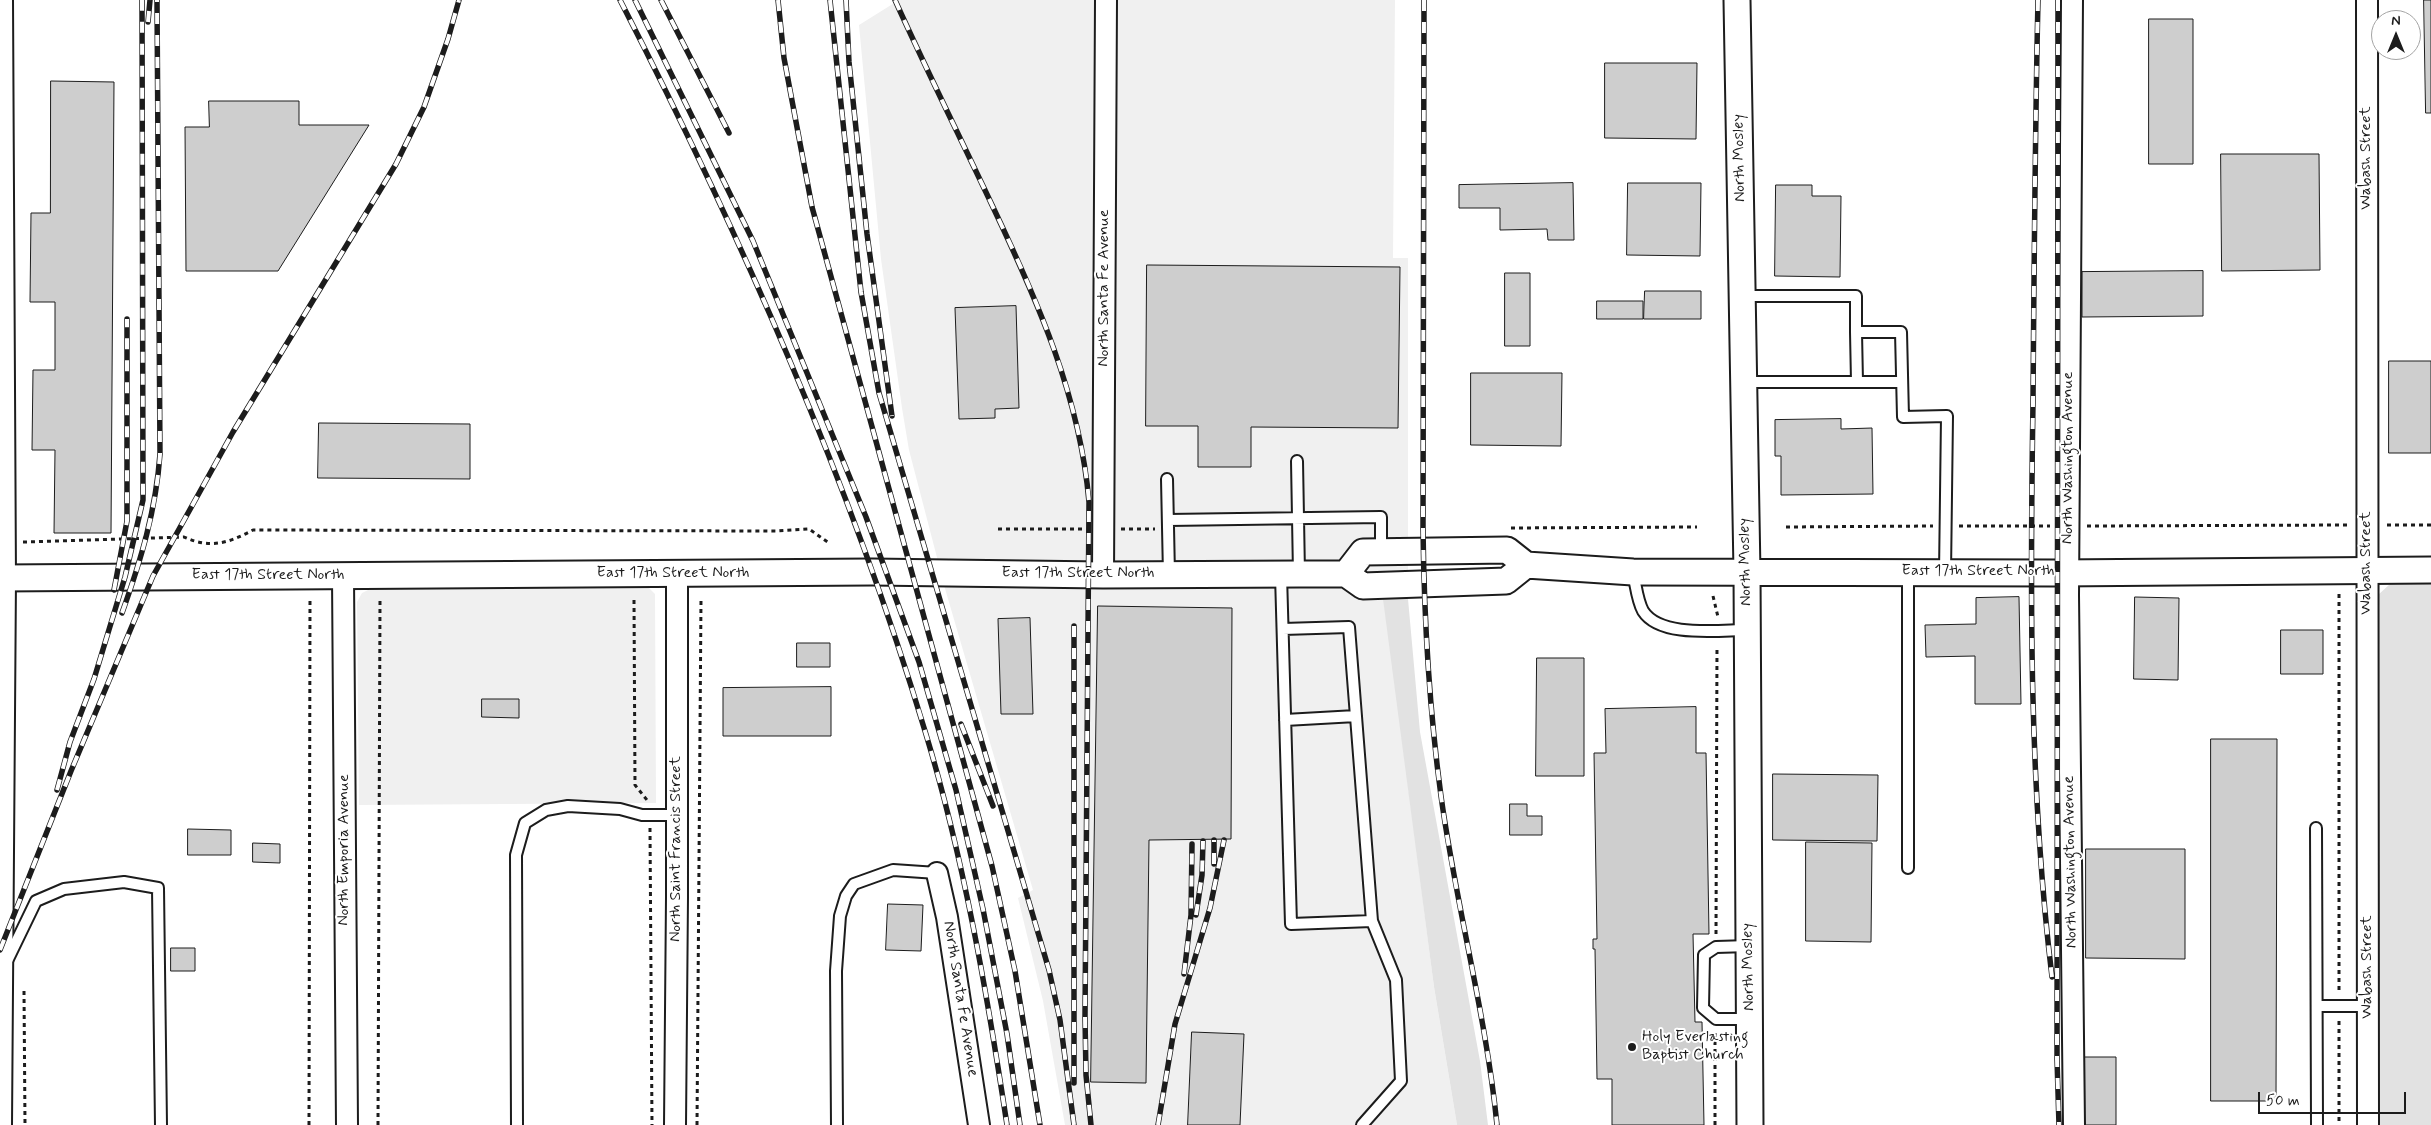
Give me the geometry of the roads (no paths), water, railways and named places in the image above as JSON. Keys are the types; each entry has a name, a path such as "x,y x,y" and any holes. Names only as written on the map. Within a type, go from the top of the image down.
{"street":[{"path":"1,1125 2,578 4,543 2,0"},
{"name":"North Santa Fe Avenue","path":"1103,575 1106,0"},
{"name":"North Mosley","path":"1737,0 1747,630 1750,1125"},
{"name":"North Washington Avenue","path":"2072,0 2068,572 2074,1125"},
{"name":"Wabash Street","path":"2367,0 2366,570 2368,1125"},
{"path":"1346,574 1363,552 1381,551 1507,550 1526,565"},
{"name":"East 17th Street North","path":"2,578 886,572 1103,575 1346,574 1363,586 1506,581 1526,565 1633,572 2431,570"},
{"name":"North Saint Francis Street","path":"674,1125 678,815 677,574"},
{"name":"North Emporia Avenue","path":"343,576 347,1125"},
{"name":"North Santa Fe Avenue","path":"937,873 947,917 979,1125"}],"lane":[{"path":"1742,296 1856,296 1857,382"},
{"path":"1856,332 1901,332 1903,417 1947,416 1945,572"},
{"path":"1743,382 1902,382"},
{"path":"1297,462 1298,518 1283,629 1291,924 1372,921"},
{"path":"1168,479 1169,574"},
{"path":"1168,520 1381,517 1381,551"},
{"path":"1633,572 1643,611 1656,623 1673,629 1747,630"},
{"path":"1908,572 1908,868"},
{"path":"1283,629 1350,627 1372,921 1396,980 1401,1081 1362,1125"},
{"path":"1285,720 1356,716"},
{"path":"517,1125 516,855 525,823 546,810 568,806 620,809 650,815 678,815"},
{"path":"2316,828 2317,1125"},
{"path":"837,1125 836,972 840,916 846,896 854,884 893,870 937,873"},
{"path":"2,963 36,901 64,889 124,882 158,888 161,1125"},
{"path":"1749,946 1716,947 1704,955 1703,1008 1716,1019 1750,1019"},
{"path":"2317,1006 2368,1006"}],"railway":[{"path":"57,790 70,742 94,679 125,577 143,500 142,0"},
{"path":"148,22 150,0"},
{"path":"122,613 147,535 155,495 160,454 157,0"},
{"path":"0,950 71,771 153,576 233,432 396,164 424,107 448,39 459,0"},
{"path":"620,0 708,177 789,359 827,451 895,637 939,779 963,877 983,976 1007,1125"},
{"path":"635,0 753,241 866,517 919,662 956,790 983,909 1007,1034 1020,1125"},
{"path":"661,0 729,133"},
{"path":"778,0 784,58 812,207 992,866 1015,971 1040,1125"},
{"path":"830,0 861,292 879,393 1049,970 1060,1020 1074,1125"},
{"path":"846,0 849,62 867,234 892,416"},
{"path":"895,0 1009,241 1040,313 1066,386 1084,463 1089,502 1085,1017 1086,1075 1091,1125"},
{"path":"1424,0 1423,528 1428,662 1433,729 1447,837 1486,1042 1497,1125"},
{"path":"2038,0 2031,547 2033,690 2039,834 2044,906 2052,977"},
{"path":"2058,0 2057,1059 2059,1125"},
{"path":"114,590 127,521 127,319"},
{"path":"1074,626 1074,1083"},
{"path":"961,724 993,806"},
{"path":"1214,840 1214,864"},
{"path":"1158,1125 1175,1024 1210,908 1224,840"},
{"path":"1196,915 1202,875 1203,841"},
{"path":"1184,974 1191,915 1192,844"}],"place":[{"name":"Holy Everlasting Baptist Church","path":"1632,1047"}]}
